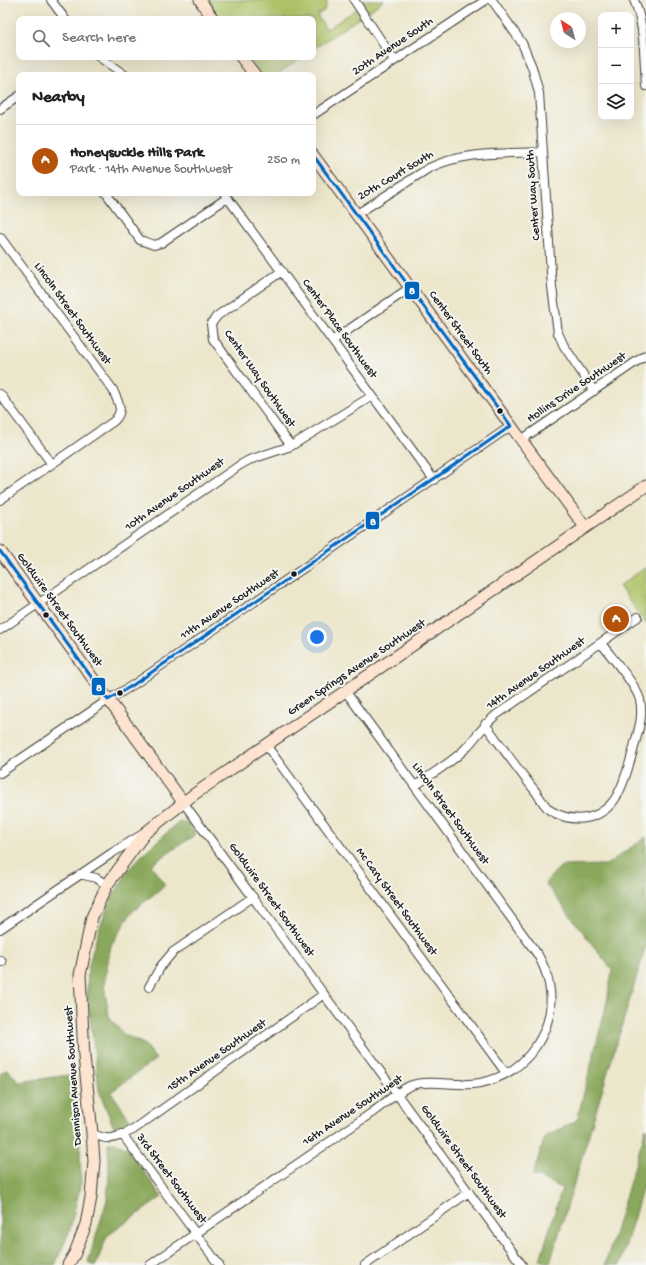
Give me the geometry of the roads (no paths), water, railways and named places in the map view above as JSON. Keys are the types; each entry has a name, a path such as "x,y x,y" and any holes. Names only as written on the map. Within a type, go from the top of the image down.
{"main road":[{"path":"200,0 212,16"},
{"path":"243,60 253,72"},
{"name":"Center Street South","path":"316,159 585,527"},
{"name":"Green Springs Avenue Southwest","path":"107,885 145,833 183,802 646,486"},
{"name":"Goldwire Street Southwest","path":"0,551 183,802"},
{"name":"Dennison Avenue Southwest","path":"68,1265 75,1253 86,1224 90,1204 94,1161 84,1056 80,975 92,917 107,885"}],"street":[{"path":"51,0 63,16"},
{"path":"354,0 394,60"},
{"name":"20th Avenue South","path":"316,113 486,0"},
{"name":"Center Way South","path":"492,0 522,43 532,67 539,93 552,287 558,333 564,346 594,391"},
{"path":"634,0 639,12 643,40 646,86"},
{"path":"103,60 121,72"},
{"path":"0,109 16,98"},
{"name":"20th Court South","path":"357,214 429,168 444,161 475,155 543,152"},
{"path":"108,196 140,240 154,245 161,242 225,196"},
{"name":"Center Place Southwest","path":"227,196 434,480"},
{"name":"Lincoln Street Southwest","path":"0,237 113,390 120,407 119,416 114,421 52,464"},
{"name":"Center Way Southwest","path":"282,271 217,316 211,324 213,339 291,446"},
{"path":"332,341 411,287"},
{"name":"Hollins Drive Southwest","path":"521,440 646,355"},
{"path":"0,394 52,464 0,500"},
{"name":"10th Avenue Southwest","path":"0,630 240,465 249,460 291,446 372,396"},
{"name":"11th Avenue Southwest","path":"0,773 108,700 133,685 511,426"},
{"name":"14th Avenue Southwest","path":"415,786 456,757 485,724 511,704 638,617"},
{"path":"485,724 529,784 551,810 563,817 578,819 591,817 605,810 616,800 622,787 640,726 642,714 640,699 635,688 601,643"},
{"name":"Lincoln Street Southwest","path":"346,692 535,950"},
{"name":"Mc Cary Street Southwest","path":"266,745 506,1074"},
{"name":"Goldwire Street Southwest","path":"183,802 522,1265"},
{"name":"Green Springs Avenue Southwest","path":"0,929 80,874 145,833"},
{"path":"80,874 96,878 107,885"},
{"path":"149,987 161,966 173,952 253,897"},
{"name":"16th Avenue Southwest","path":"150,1265 370,1114 403,1089 416,1084 453,1085 478,1083 506,1074 518,1066 528,1057 537,1045 547,1023 550,1001 549,983 543,965 535,950"},
{"name":"15th Avenue Southwest","path":"122,1134 133,1130 152,1117 324,994"},
{"name":"3rd Street Southwest","path":"92,1133 100,1137 111,1139 122,1134 219,1265"},
{"path":"365,1265 469,1192"}],"place":[{"name":"Honeysuckle Hills Park","path":"616,619"}]}
